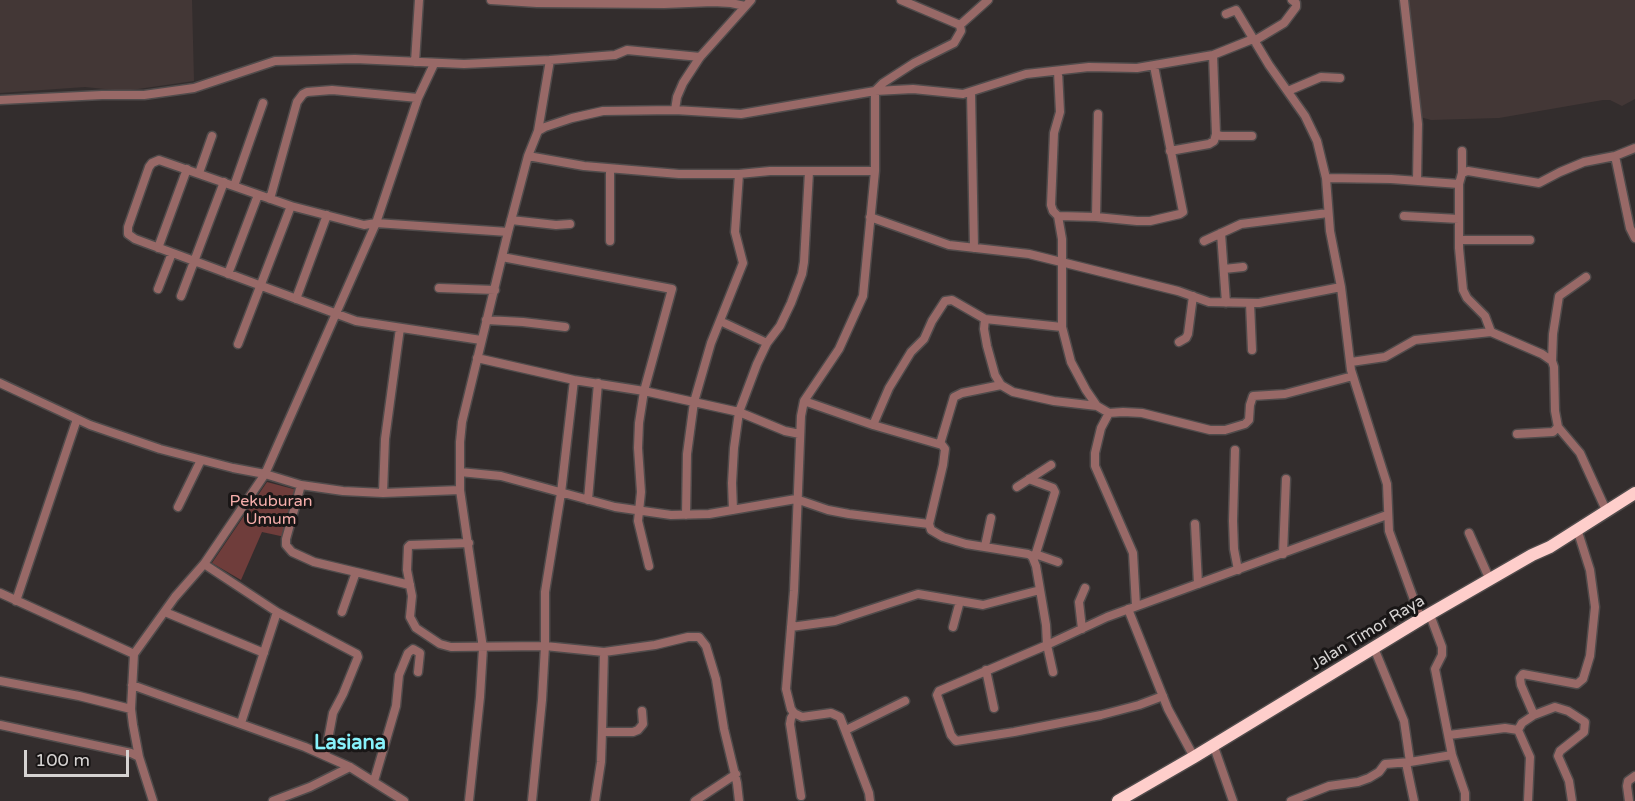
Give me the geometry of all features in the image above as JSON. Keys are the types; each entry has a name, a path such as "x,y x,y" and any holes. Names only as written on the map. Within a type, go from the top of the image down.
{"highway":[{"name":"Jalan Timor Raya","path":"1118,801 1635,493"}],"street":[{"path":"415,62 419,0"},
{"path":"491,0 652,4 748,3"},
{"path":"901,0 960,25"},
{"path":"960,25 988,0"},
{"path":"1232,0 1253,40 1305,116 1317,141 1326,178 1328,213 1353,376 1387,483 1389,531 1426,617 1443,648 1435,669 1452,755 1465,793 1465,801"},
{"path":"538,132 545,127 572,118 603,111 675,110 741,114 874,91 913,89 963,94 1026,74 1089,67 1154,66 1212,56 1253,40 1284,23 1296,7 1292,0"},
{"path":"1404,0 1418,124 1417,182"},
{"path":"675,110 676,97 700,57 748,3"},
{"path":"1226,14 1236,10"},
{"path":"870,801 840,717 831,713 802,717 794,713 791,710 786,689 796,543 801,416 804,401 839,349 863,296 875,171 874,91 914,63 954,43 961,31 960,25"},
{"path":"0,100 144,95 194,88 275,62 355,59 434,64 505,63 615,55 627,51 700,57"},
{"path":"1170,151 1209,144 1214,141 1216,134 1212,56"},
{"path":"469,801 483,648 460,490 462,422 511,220 528,156 538,132 550,60"},
{"path":"153,801 139,757 131,709 134,654 204,564 265,474 376,223 418,98 434,64"},
{"path":"1058,216 1150,221 1182,214 1184,209 1154,66"},
{"path":"1058,71 1060,112 1054,133 1051,205 1058,216 1063,263 1062,327 1071,362 1097,406"},
{"path":"1288,91 1320,77 1340,78"},
{"path":"270,199 297,102 303,94 332,90 418,98"},
{"path":"971,92 974,248"},
{"path":"234,186 263,103"},
{"path":"1096,217 1098,114"},
{"path":"1216,134 1252,136"},
{"path":"199,173 212,136"},
{"path":"1462,173 1468,171 1539,183 1584,162 1615,156 1635,148"},
{"path":"1462,151 1462,173 1459,184 1459,240 1463,290 1467,298 1485,316 1491,332"},
{"path":"528,156 610,169 679,174 875,171"},
{"path":"1615,156 1630,228 1635,238"},
{"path":"481,340 452,334 372,325 158,248 135,239 128,234 127,230 149,167 159,160 291,206 364,225 376,223 508,232"},
{"path":"158,248 187,169"},
{"path":"610,169 610,241"},
{"path":"733,510 733,471 739,412 750,379 767,343 780,326 803,270 809,172"},
{"path":"686,515 687,454 693,402 711,343 743,260 735,232 739,174"},
{"path":"1326,178 1459,184"},
{"path":"181,296 224,182"},
{"path":"228,274 258,195"},
{"path":"237,344 291,206"},
{"path":"1204,241 1241,224 1328,213"},
{"path":"296,298 327,215"},
{"path":"1404,216 1459,219"},
{"path":"870,217 949,245 1029,254 1209,302 1250,303 1293,298 1341,287"},
{"path":"511,220 556,225 570,224"},
{"path":"1221,233 1226,303"},
{"path":"1459,240 1525,242"},
{"path":"158,289 172,253"},
{"path":"502,257 672,289 644,391 638,440 640,511 638,521 649,566"},
{"path":"1224,269 1244,267"},
{"path":"1586,277 1559,296 1553,334 1552,361 1556,420 1558,427 1580,453 1606,510"},
{"path":"439,288 495,290"},
{"path":"1179,342 1188,334 1193,296"},
{"path":"873,425 889,388 911,352 924,339 944,303 952,300 985,319 1062,327"},
{"path":"1250,303 1252,350"},
{"path":"985,319 987,346 995,375 1000,385 1013,392 1054,401 1097,406 1109,413 1123,411 1142,413 1210,430 1225,430 1245,424 1249,420 1253,396 1285,394 1353,376"},
{"path":"486,320 523,321 565,327"},
{"path":"720,321 767,343"},
{"path":"384,493 385,439 400,328"},
{"path":"1351,362 1385,357 1415,340 1491,332 1531,348 1552,361"},
{"path":"477,358 573,380 644,391 739,412 785,431 800,434"},
{"path":"532,801 542,700 545,646 544,592 561,493 573,380"},
{"path":"0,383 77,419 150,446 301,485 343,491 384,493 460,490"},
{"path":"588,500 598,383"},
{"path":"940,444 954,397 962,393 1000,385"},
{"path":"804,401 873,425 940,444 945,449 943,465 929,524 932,530 943,537 966,544 1028,554 1058,562"},
{"path":"1109,413 1101,428 1095,453 1095,466 1133,553 1132,608 1163,696 1194,757"},
{"path":"16,601 77,419"},
{"path":"1517,434 1553,432 1558,427"},
{"path":"1234,450 1234,549 1238,570"},
{"path":"178,507 201,460"},
{"path":"1017,487 1051,465"},
{"path":"460,472 501,476 588,500 640,511 686,515 733,510 796,499 828,510 849,514 929,524"},
{"path":"1029,479 1053,488 1055,492 1034,556 1053,672"},
{"path":"1283,554 1286,479"},
{"path":"301,485 286,539 286,545 292,552 314,562 410,585"},
{"path":"1163,696 1101,715 956,741 951,735 938,695 939,691 1132,608 1387,515"},
{"path":"985,546 991,518"},
{"path":"1195,524 1198,584"},
{"path":"1534,715 1523,692 1520,678 1523,674 1577,684 1583,679 1590,656 1595,607 1590,570 1577,529"},
{"path":"1469,533 1490,580"},
{"path":"469,543 410,545 407,551 407,570 412,596 410,617 416,628 440,644 452,647 483,648 545,646 604,651 655,645 699,636 706,646 716,680 724,729 736,774 739,801"},
{"path":"204,564 277,612 357,654 358,657 333,714 325,756"},
{"path":"342,612 356,572"},
{"path":"1082,629 1079,602 1085,588"},
{"path":"790,627 835,621 918,594 983,605 1040,590"},
{"path":"0,593 134,654"},
{"path":"953,627 960,601"},
{"path":"165,612 264,653"},
{"path":"241,723 277,612"},
{"path":"1374,648 1404,721 1414,801"},
{"path":"374,781 396,706 399,675 408,653 413,650 420,653 418,672"},
{"path":"595,801 601,762 604,651"},
{"path":"986,670 994,708"},
{"path":"0,681 80,696 131,709"},
{"path":"132,685 241,723 325,756 350,767 404,801"},
{"path":"846,730 905,701"},
{"path":"1518,730 1522,723 1534,715 1555,707 1568,711 1585,722 1584,732 1560,751 1558,756 1569,781 1572,801"},
{"path":"602,732 638,730 643,724 642,711"},
{"path":"794,713 790,724 801,796"},
{"path":"0,725 131,753 139,757"},
{"path":"1449,735 1505,728 1518,730"},
{"path":"1518,730 1530,757 1528,801"},
{"path":"1213,744 1233,801"},
{"path":"1291,801 1329,786 1369,778 1379,772 1385,764 1452,755"},
{"path":"273,801 310,787 350,767"},
{"path":"695,801 736,774"},
{"path":"1629,801 1627,786 1635,776"}],"shaded area":[{"path":"0,0 192,0 194,81 124,91 85,87 0,93"},
{"path":"1402,0 1635,0 1635,99 1622,106 1610,100 1603,100 1499,118 1431,120 1420,117"}],"green space":[{"name":"Pekuburan Umum","path":"267,482 297,490 285,537 262,532 241,580 212,563"}],"district":[{"name":"Lasiana","path":"350,744"}]}
